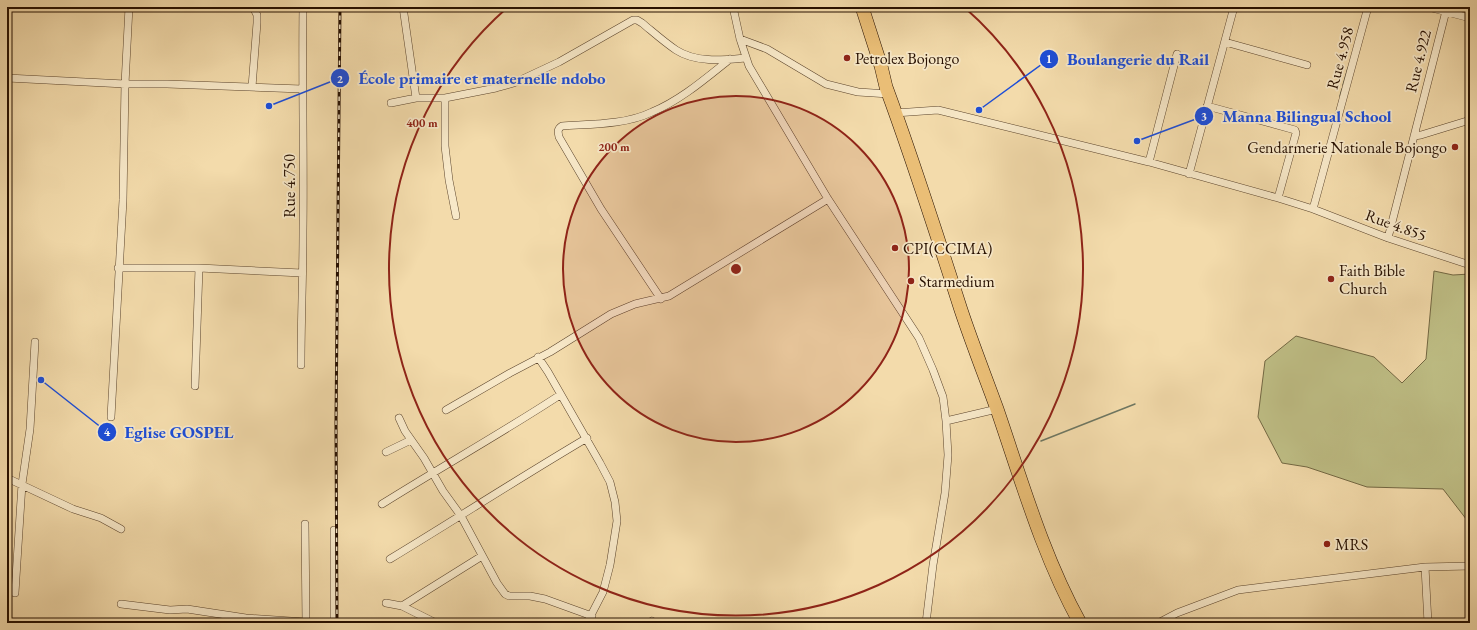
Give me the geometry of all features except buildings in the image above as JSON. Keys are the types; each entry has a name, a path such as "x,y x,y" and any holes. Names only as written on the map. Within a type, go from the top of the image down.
{"highway":[{"path":"856,7 880,80 887,90"},
{"path":"862,7 887,90 1035,521 1054,569 1080,623"}],"street":[{"path":"111,417 118,268 123,200 125,84 129,7"},
{"path":"252,87 257,23 257,15 253,7"},
{"name":"Rue 4.750","path":"301,365 303,7"},
{"path":"403,7 416,98"},
{"path":"733,7 745,58 749,66 828,198 919,338 943,398 948,455 946,494 933,565 926,623"},
{"path":"1189,174 1234,7"},
{"name":"Rue 4.958","path":"1313,210 1368,7"},
{"path":"1428,7 1446,9 1470,18"},
{"name":"Rue 4.922","path":"1388,238 1446,9"},
{"path":"391,103 416,98 445,98 514,83 559,62 633,20 637,20 642,23 677,51 692,57 710,59 745,58"},
{"path":"740,39 767,49 826,84 858,92 887,90"},
{"path":"1225,42 1307,65"},
{"path":"1149,162 1177,54"},
{"path":"661,299 601,209 559,137 558,131 562,126 604,123 636,118 652,113 688,92 730,59"},
{"path":"7,78 125,84 302,89"},
{"path":"445,98 445,146 449,180 456,216"},
{"path":"1207,106 1295,130 1296,133 1278,198"},
{"name":"Rue 4.855","path":"895,113 938,110 1149,162 1278,198 1388,238 1470,265"},
{"path":"1414,136 1470,120"},
{"path":"446,410 611,314 635,304 669,296 828,198"},
{"path":"118,268 199,268 302,272"},
{"path":"196,386 199,268"},
{"path":"15,593 22,484 30,429 35,342"},
{"path":"538,357 587,438 610,482 615,502 616,521 610,565 603,592 592,616 587,623"},
{"path":"382,504 524,419 560,395"},
{"path":"946,421 997,409"},
{"path":"399,418 411,440 461,516 497,583 507,595 530,596 545,599 592,616"},
{"path":"390,559 587,438"},
{"path":"386,452 411,440"},
{"path":"7,478 59,503 101,518 121,529"},
{"path":"122,604 170,610 187,609 246,618 306,622 305,524"},
{"path":"334,530 334,623"},
{"path":"402,606 482,556"},
{"path":"1158,623 1178,613 1238,590 1425,567 1470,566"},
{"path":"1425,567 1428,623"},
{"path":"386,603 402,606 436,623"}],"green space":[{"path":"1434,271 1453,275 1470,274 1470,524 1443,489 1367,487 1307,467 1282,463 1258,417 1265,361 1296,336 1374,357 1402,383 1426,359"}],"waterway":[{"path":"1343,85 1348,68"},
{"path":"1340,96 1342,89"},
{"path":"1041,441 1135,404"}],"railway":[{"path":"337,623 336,423 340,7"}],"place":[{"name":"Petrolex Bojongo","path":"847,58"},
{"name":"École primaire et maternelle ndobo","path":"269,106"},
{"name":"Boulangerie du Rail","path":"979,110"},
{"name":"Manna Bilingual School","path":"1137,141"},
{"name":"Gendarmerie Nationale Bojongo","path":"1455,147"},
{"name":"CPI(CCIMA)","path":"895,248"},
{"name":"Faith Bible Church","path":"1331,279"},
{"name":"Starmedium","path":"911,281"},
{"name":"Eglise GOSPEL","path":"41,380"},
{"name":"MRS","path":"1327,544"}]}
